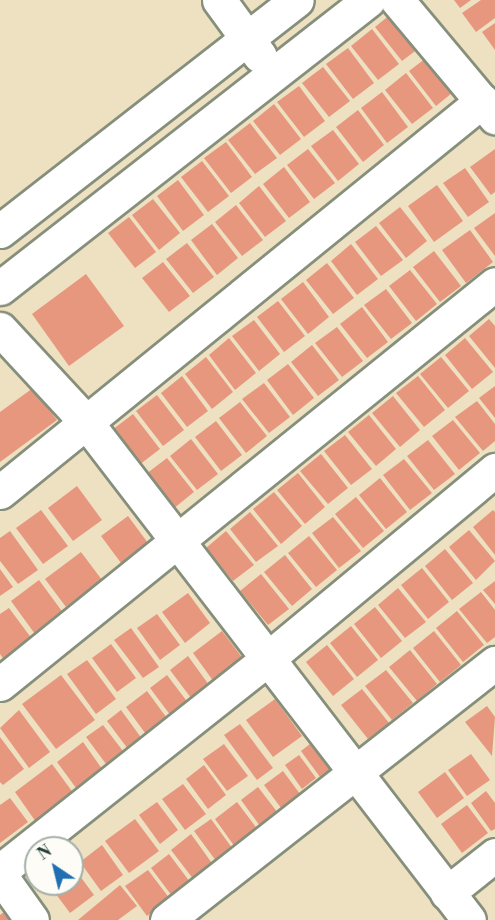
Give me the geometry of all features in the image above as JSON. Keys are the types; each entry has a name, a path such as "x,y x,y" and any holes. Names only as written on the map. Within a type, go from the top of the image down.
{"street":[{"path":"219,0 273,75"},
{"path":"0,231 297,0"},
{"path":"0,288 368,0"},
{"path":"0,492 86,422 488,109 397,0"},
{"path":"0,684 495,284"},
{"path":"0,329 86,422 266,660 469,920"},
{"path":"32,920 0,873 266,660 495,470"},
{"path":"167,920 495,663"},
{"path":"447,893 495,855"}],"building":[{"path":"454,0 471,0 460,8"},
{"path":"481,0 495,0 495,18 476,32 462,13"},
{"path":"396,10 423,45 402,61 375,27"},
{"path":"495,23 495,50 482,32"},
{"path":"372,29 399,64 378,80 351,46"},
{"path":"348,48 374,83 353,99 326,64"},
{"path":"430,55 457,89 436,106 409,71"},
{"path":"323,67 350,101 329,117 302,83"},
{"path":"406,73 433,108 412,124 385,90"},
{"path":"299,86 325,121 304,137 277,102"},
{"path":"382,92 408,127 387,143 361,108"},
{"path":"274,104 301,139 280,155 253,121"},
{"path":"358,110 384,145 363,162 336,127"},
{"path":"250,123 277,158 255,174 228,140"},
{"path":"333,130 359,164 338,181 311,146"},
{"path":"226,142 252,177 231,193 204,158"},
{"path":"308,149 335,183 314,199 287,165"},
{"path":"495,149 495,192 491,195 470,167"},
{"path":"202,161 229,196 208,212 181,177"},
{"path":"284,167 310,202 289,218 263,184"},
{"path":"465,168 489,202 468,217 443,183"},
{"path":"178,180 204,215 183,231 157,196"},
{"path":"437,185 463,221 434,242 408,206"},
{"path":"259,186 286,221 265,237 239,203"},
{"path":"153,199 180,233 159,250 132,215"},
{"path":"236,205 263,240 242,256 215,222"},
{"path":"400,207 427,241 406,258 379,223"},
{"path":"495,213 495,256 474,228"},
{"path":"129,217 156,252 135,268 108,233"},
{"path":"212,224 238,258 217,275 191,240"},
{"path":"376,226 403,260 381,276 355,242"},
{"path":"470,230 493,262 466,283 442,250"},
{"path":"187,243 214,277 193,293 166,259"},
{"path":"351,244 378,279 357,295 331,261"},
{"path":"434,251 461,286 440,302 413,267"},
{"path":"163,262 190,296 169,312 142,278"},
{"path":"327,263 354,298 333,314 306,280"},
{"path":"410,270 437,304 416,321 389,286"},
{"path":"86,274 124,326 69,366 32,314"},
{"path":"303,282 329,317 308,334 281,299"},
{"path":"386,289 412,323 391,339 364,305"},
{"path":"278,301 305,336 284,352 257,317"},
{"path":"362,307 388,342 367,358 340,324"},
{"path":"489,319 495,326 495,368 469,336"},
{"path":"254,320 280,354 259,371 232,336"},
{"path":"337,327 363,361 342,377 315,343"},
{"path":"229,338 256,373 235,390 209,355"},
{"path":"465,338 493,372 472,389 445,355"},
{"path":"312,345 339,380 318,396 291,362"},
{"path":"206,357 233,392 212,409 185,374"},
{"path":"441,357 469,391 448,408 420,374"},
{"path":"288,364 314,398 293,415 267,380"},
{"path":"182,376 208,411 187,427 161,393"},
{"path":"418,376 445,410 424,427 396,393"},
{"path":"264,383 290,417 269,433 242,399"},
{"path":"495,386 495,418 479,398"},
{"path":"33,388 57,420 0,462 0,412"},
{"path":"157,395 184,430 163,446 136,411"},
{"path":"393,396 420,430 400,447 372,413"},
{"path":"477,401 495,424 495,441 483,451 455,417"},
{"path":"240,402 267,436 246,453 219,418"},
{"path":"133,414 160,449 139,465 112,430"},
{"path":"369,415 396,449 376,466 348,432"},
{"path":"453,420 480,453 459,470 432,436"},
{"path":"216,421 242,455 221,471 195,437"},
{"path":"345,435 372,469 351,485 324,451"},
{"path":"191,439 218,474 197,490 170,456"},
{"path":"428,440 455,474 434,490 407,456"},
{"path":"321,454 348,488 328,504 300,471"},
{"path":"167,458 194,492 173,509 146,474"},
{"path":"404,459 432,493 410,510 383,475"},
{"path":"298,473 325,507 305,524 277,490"},
{"path":"380,478 407,512 386,529 359,495"},
{"path":"77,486 102,520 73,541 48,508"},
{"path":"274,492 302,526 281,544 253,509"},
{"path":"356,497 384,531 363,548 335,514"},
{"path":"41,510 68,546 43,564 16,528"},
{"path":"493,510 495,512 495,555 473,527"},
{"path":"250,512 278,546 256,562 230,529"},
{"path":"128,516 148,543 121,563 101,536"},
{"path":"333,517 361,551 339,568 312,533"},
{"path":"469,530 495,561 476,580 449,547"},
{"path":"10,531 38,570 18,584 0,561 0,538"},
{"path":"226,531 254,565 233,581 206,548"},
{"path":"309,536 337,570 316,587 288,553"},
{"path":"445,549 473,583 452,600 425,566"},
{"path":"81,552 102,580 66,607 45,579"},
{"path":"285,555 312,589 292,606 264,572"},
{"path":"422,568 449,602 428,619 401,585"},
{"path":"0,569 13,587 0,596"},
{"path":"261,574 289,609 268,625 240,591"},
{"path":"39,580 64,614 35,634 11,601"},
{"path":"495,581 495,604 483,590"},
{"path":"398,588 426,622 405,638 378,605"},
{"path":"481,592 495,610 495,637 487,643 459,609"},
{"path":"188,593 210,623 185,643 162,612"},
{"path":"375,607 402,641 381,658 354,624"},
{"path":"9,608 35,643 7,664 0,654 0,614"},
{"path":"457,611 484,645 463,662 436,628"},
{"path":"157,614 180,645 160,660 137,628"},
{"path":"351,626 378,660 357,677 330,643"},
{"path":"131,628 159,667 143,678 114,640"},
{"path":"222,631 244,660 214,682 193,653"},
{"path":"434,631 461,665 440,682 413,648"},
{"path":"111,644 136,678 117,692 92,658"},
{"path":"327,645 354,679 333,696 306,662"},
{"path":"410,650 437,684 417,701 389,667"},
{"path":"188,656 209,685 191,698 170,670"},
{"path":"87,660 116,699 96,714 67,674"},
{"path":"386,670 413,703 392,720 365,686"},
{"path":"61,675 95,720 56,749 22,704"},
{"path":"167,675 189,704 171,716 150,688"},
{"path":"362,689 389,723 368,739 341,705"},
{"path":"147,691 169,721 148,737 126,707"},
{"path":"275,699 302,736 273,757 246,720"},
{"path":"487,706 495,717 492,756 465,722"},
{"path":"19,710 50,752 29,768 0,728"},
{"path":"121,710 145,743 131,753 107,721"},
{"path":"240,724 273,768 257,780 224,735"},
{"path":"103,725 126,755 109,768 86,737"},
{"path":"0,737 24,769 3,785 0,782"},
{"path":"315,740 334,767 320,777 301,751"},
{"path":"83,742 105,773 79,792 57,762"},
{"path":"224,744 248,776 227,791 203,759"},
{"path":"471,754 490,780 467,796 448,770"},
{"path":"299,755 316,778 302,789 285,765"},
{"path":"52,764 74,794 36,822 15,792"},
{"path":"204,765 226,795 208,809 186,779"},
{"path":"283,771 303,798 284,812 264,785"},
{"path":"445,772 464,798 437,818 418,792"},
{"path":"183,784 206,814 185,830 162,799"},
{"path":"258,787 281,817 263,830 241,800"},
{"path":"486,791 495,803 495,829 491,831 471,803"},
{"path":"10,798 28,822 0,843 0,805"},
{"path":"157,802 178,830 160,844 139,815"},
{"path":"237,802 258,830 235,847 215,819"},
{"path":"467,805 488,833 462,853 441,824"},
{"path":"135,819 159,851 129,873 105,841"},
{"path":"211,819 235,852 219,865 194,831"},
{"path":"191,834 214,866 194,880 171,850"},
{"path":"102,845 123,875 101,891 84,868 84,859"},
{"path":"169,854 190,882 172,896 151,868"},
{"path":"148,870 170,899 147,916 125,886"},
{"path":"84,882 94,895 70,913 57,896 84,896"},
{"path":"120,885 137,906 118,920 78,920"},
{"path":"9,908 18,920 0,920 0,915"}]}
